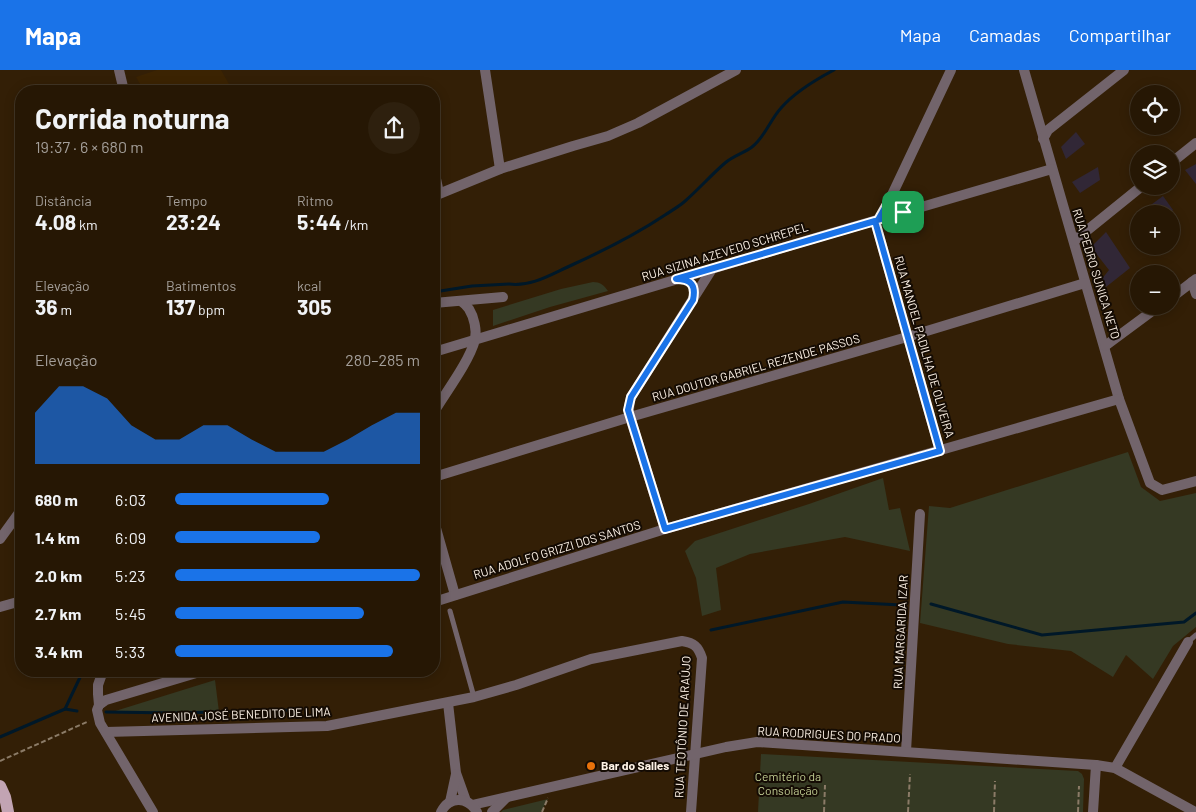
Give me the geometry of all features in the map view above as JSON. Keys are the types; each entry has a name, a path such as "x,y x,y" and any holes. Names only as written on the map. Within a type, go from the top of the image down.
{"main road":[{"path":"1,812 2,791"},
{"path":"2,791 8,812"}],"street":[{"path":"118,70 122,85"},
{"path":"485,70 500,169"},
{"path":"440,193 500,169 608,136 638,123 736,70"},
{"path":"877,221 891,197 951,70"},
{"name":"RUA PEDRO SUNICA NETO","path":"1024,70 1120,399 1150,483 1162,490 1196,481"},
{"path":"1044,139 1048,130 1124,70"},
{"path":"1180,156 1196,143"},
{"name":"RUA SIZINA AZEVEDO SCHREPEL","path":"440,350 1052,169"},
{"path":"1074,242 1131,195"},
{"path":"891,197 896,211 903,212"},
{"name":"RUA MANOEL PADILHA DE OLIVEIRA","path":"877,221 907,337 940,451"},
{"path":"665,529 628,410 631,397 712,269"},
{"path":"676,279 685,279 690,282 693,286 693,300"},
{"path":"1180,291 1194,281 1196,294"},
{"name":"RUA DOUTOR GABRIEL REZENDE PASSOS","path":"440,475 1085,283"},
{"path":"440,303 503,297"},
{"path":"440,402 466,360 475,339 476,326 469,308 461,301"},
{"path":"1105,346 1148,315"},
{"name":"RUA ADOLFO GRIZZI DOS SANTOS","path":"440,600 665,529 1120,399"},
{"name":"RUA MARGARIDA IZAR","path":"906,751 920,514"},
{"path":"0,539 15,518"},
{"path":"440,542 455,595"},
{"path":"0,607 15,603"},
{"name":"AVENIDA JOSÉ BENEDITO DE LIMA","path":"106,732 327,726 474,697 516,685 590,659 682,641 695,645"},
{"path":"1114,768 1188,642"},
{"name":"RUA TEOTÔNIO DE ARAÚJO","path":"691,812 702,658 700,650 695,645"},
{"path":"101,677 98,685 99,705 97,710 100,723 153,812"},
{"path":"99,705 106,700 183,677"},
{"path":"441,812 450,802 456,773 448,703"},
{"name":"RUA RODRIGUES DO PRADO","path":"450,802 458,800 472,806 757,742 1096,765 1114,768 1195,812"},
{"path":"1093,812 1096,765"},
{"path":"456,773 472,806"},
{"path":"492,812 507,797"}],"lane":[{"path":"450,611 474,697"},
{"path":"1188,642 1196,635"}],"path":[{"path":"0,761 98,717"},
{"path":"908,812 910,774"},
{"path":"994,812 995,780"},
{"path":"824,812 825,785"},
{"path":"1078,812 1079,786"},
{"path":"542,812 548,800 548,788"}],"shaded area":[{"path":"157,70 221,70 230,85 141,85 136,77"},
{"path":"1076,132 1085,144 1066,159 1061,147"},
{"path":"1196,164 1196,184 1185,170"},
{"path":"1098,167 1100,180 1080,193 1072,182"},
{"path":"1163,196 1169,205 1151,205"},
{"path":"1106,232 1130,268 1106,287 1101,280 1109,270 1091,247"}],"green space":[{"path":"593,282 602,284 608,291 550,307 493,326 493,310 561,289"},
{"path":"1128,452 1141,487 1160,501 1196,493 1196,627 1173,646 1153,679 1126,655 1113,677 1071,651 1008,644 920,623 929,506 950,508"},
{"path":"883,478 889,510 900,508 910,551 845,537 750,554 716,568 721,610 702,616 696,578 685,551 695,541"},
{"path":"215,680 219,712 112,712"},
{"name":"Cemitério da Consolação","path":"761,754 1078,771 1084,779 1083,812 758,812"},
{"path":"548,799 541,812 501,812 503,810"}],"waterway":[{"path":"440,291 472,286 518,284 535,281 632,235 679,206 731,158 757,143 777,113 787,102 806,87 834,70"},
{"path":"711,630 843,602 901,605"},
{"path":"931,604 1042,635 1184,622 1196,613"},
{"path":"0,737 65,709 80,677"},
{"path":"65,709 77,711"},
{"path":"106,712 176,713 297,710"}],"place":[{"name":"Bar do Salles","path":"591,766"}],"route":[{"path":"903,212 875,221 676,279 685,279 690,282 693,286 693,300 631,397 628,410 665,529 940,451 875,221 878,220 891,197 896,211 903,212"}]}
